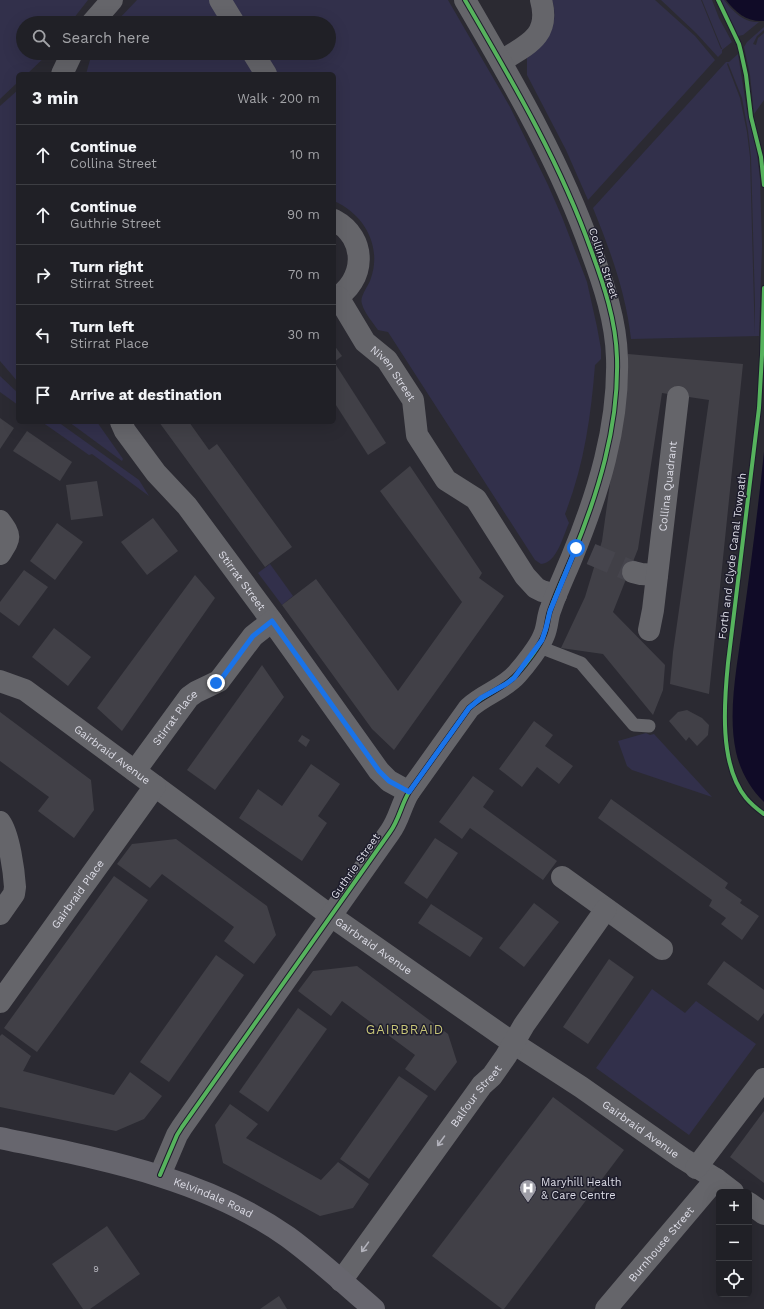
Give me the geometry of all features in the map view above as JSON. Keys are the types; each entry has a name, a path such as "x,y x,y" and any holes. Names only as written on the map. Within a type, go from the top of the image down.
{"street":[{"path":"98,16 112,0"},
{"path":"220,0 230,16"},
{"name":"Collina Street","path":"465,0 527,108 555,163 584,230 604,288 615,336 617,358 616,388 611,430 583,551 560,586"},
{"path":"501,61 530,43 540,32 544,16 540,0"},
{"path":"63,72 69,60"},
{"path":"257,60 265,72"},
{"name":"Niven Street","path":"336,221 341,224 351,235 357,249 359,260 353,281 346,290 336,298 365,342 387,360 413,400 417,435 446,480 476,499 525,576 536,588 542,592 560,586"},
{"name":"Collina Quadrant","path":"649,630 653,610 678,398"},
{"name":"Stirrat Street","path":"122,424 125,431 156,474 188,506 379,771 389,781 409,792"},
{"path":"0,521 8,532 9,536 8,541 0,554"},
{"path":"633,572 657,575"},
{"name":"Guthrie Street","path":"160,1175 177,1135 182,1127 394,826 409,792 469,708 481,698 514,678 544,636 550,611 560,586"},
{"name":"Stirrat Place","path":"135,771 189,697 219,681 253,636 272,621"},
{"name":"Gairbraid Avenue","path":"0,681 25,690 331,916 513,1043 581,1087 696,1168 716,1179 729,1189"},
{"name":"Gairbraid Place","path":"0,1002 155,786"},
{"path":"0,822 4,828 7,839 16,887 12,898 0,914"},
{"path":"562,877 662,949"},
{"name":"Balfour Street","path":"341,1280 482,1085 494,1074 528,1019 606,909"},
{"path":"696,1168 764,1078"},
{"name":"Kelvindale Road","path":"0,1138 112,1162 160,1175 213,1195 258,1219 287,1237 341,1280 374,1309"},
{"name":"Burnhouse Street","path":"606,1309 716,1179"},
{"path":"752,1205 764,1214"}],"lane":[{"path":"537,646 581,663 634,725 649,726"}],"shaded area":[{"path":"0,0 88,0 75,16 16,16 16,60 42,60 29,72 16,72 16,84 0,99"},
{"path":"137,0 448,0 510,107 548,185 587,282 597,327 601,349 601,359 595,365 586,441 572,496 565,514 569,523 559,548 551,559 541,564 535,560 388,332 378,330 363,307 361,301 371,278 374,266 374,254 368,232 362,223 354,214 336,202 336,72 87,72 90,60 336,60 336,16 122,16"},
{"path":"552,0 655,0 695,36 715,60 588,200 566,150 527,75 527,58 546,41 553,26 554,9"},
{"path":"661,0 701,0 722,49 702,0 712,0 719,18 732,42 722,50 722,53 718,57 696,33"},
{"path":"721,0 724,0 739,16 748,21 759,22 743,35 738,36"},
{"path":"726,0 764,0 764,21 752,20 742,16"},
{"path":"764,27 764,30 757,36 753,44 756,45 758,38 764,33 764,100 754,114 750,75 744,47 747,42"},
{"path":"738,54 747,111 756,145 760,179 762,246 759,336 631,339 629,322 621,288 593,208 726,62 729,62","holes":["728,63 742,98 751,157 755,305 754,334 750,157 747,132 740,98 727,64"]},
{"path":"16,92 16,380 0,361 0,106"},
{"path":"0,376 16,391 16,404 0,392"},
{"path":"45,424 61,424 139,480 149,496 92,454 89,455"},
{"path":"72,424 98,424 123,459 122,461"},
{"path":"764,452 764,802 746,779 740,766 734,736 733,703"},
{"path":"270,564 293,596 282,605 258,573"},
{"path":"646,733 650,735 654,734 712,797 632,770 627,766 618,741"},
{"path":"652,989 685,1013 696,1001 756,1044 689,1135 596,1068"}],"building":[{"path":"336,348 342,356 336,360"},
{"path":"628,354 743,364 709,694 670,684 673,652 709,400 662,393 638,549 613,612 665,665 663,690 653,715 603,654 561,648 585,597 602,541"},
{"path":"336,365 386,443 368,455 336,405"},
{"path":"0,418 14,428 0,449"},
{"path":"160,424 190,424 209,450 217,444 292,547 265,567"},
{"path":"27,431 72,462 60,481 13,451"},
{"path":"410,466 482,573 479,578 504,596 394,750 372,729 282,605 316,579 398,691 462,602 380,491"},
{"path":"97,481 103,516 71,520 66,485"},
{"path":"153,518 178,551 147,575 121,542"},
{"path":"57,523 83,542 55,580 30,561"},
{"path":"24,570 48,587 19,626 0,612 0,602"},
{"path":"195,575 215,598 122,731 97,708"},
{"path":"54,628 91,657 68,686 32,657"},
{"path":"262,665 284,697 215,790 187,770"},
{"path":"687,710 702,718 709,725 708,735 697,746 689,737 686,741 669,721 678,712"},
{"path":"0,712 91,780 94,810 74,838 38,811 49,797 0,761"},
{"path":"534,721 553,735 545,746 573,766 559,784 537,767 522,787 499,769"},
{"path":"302,735 310,740 306,747 298,741"},
{"path":"311,764 340,784 318,816 327,823 302,861 239,818 258,789 282,806"},
{"path":"473,776 494,791 483,807 557,861 543,880 470,828 462,839 439,822"},
{"path":"611,799 728,883 725,888 742,900 740,903 759,916 742,940 721,924 726,918 709,906 712,900 598,818"},
{"path":"435,838 458,853 427,899 404,883"},
{"path":"176,839 267,906 276,935 254,964 224,941 234,927 162,874 150,888 117,864 132,844"},
{"path":"114,876 148,900 37,1052 4,1028"},
{"path":"534,903 559,922 524,967 499,948"},
{"path":"431,904 483,938 470,957 418,923"},
{"path":"216,955 244,975 169,1082 140,1062"},
{"path":"609,959 634,977 588,1044 563,1027"},
{"path":"724,961 764,990 764,1013 758,1021 707,984"},
{"path":"357,966 448,1034 457,1062 435,1091 405,1069 415,1055 342,1001 331,1016 298,991 313,971"},
{"path":"298,1008 327,1029 268,1112 239,1092"},
{"path":"2,1034 31,1056 23,1071 114,1095 130,1072 162,1096 144,1119 116,1131 0,1107 0,1036"},
{"path":"399,1076 428,1096 369,1179 340,1159"},
{"name":"Maryhill Health & Care Centre","path":"553,1097 624,1150 504,1309 502,1309 432,1256"},
{"path":"230,1104 258,1124 246,1138 321,1180 338,1162 369,1184 353,1208 320,1216 223,1163 215,1125"},
{"path":"764,1111 764,1183 730,1157"},
{"path":"107,1226 140,1274 90,1309 83,1309 52,1264"},
{"path":"279,1296 287,1309 260,1309"}],"tunnel":[{"path":"591,554 633,572"}],"cycle path":[{"path":"160,1175 177,1135 182,1127 390,832 396,823 409,792 469,708 512,679 524,666 539,644 545,632 553,602 590,509 605,459 617,383 616,344 612,317 605,290 579,217 565,185 534,122 465,0"},
{"path":"718,0 739,44 741,52 746,75 751,117 761,157 764,185"},
{"name":"Forth and Clyde Canal Towpath","path":"764,288 759,408 725,696 725,733 731,769 737,784 746,798 764,814"}],"place":[{"name":"Maryhill Health & Care Centre","path":"528,1203"}],"district":[{"name":"GAIRBRAID","path":"405,1029"}],"route":[{"path":"216,683 222,678 253,636 272,621 383,776 409,792 469,708 481,698 514,678 542,640 548,616 576,548"}]}
